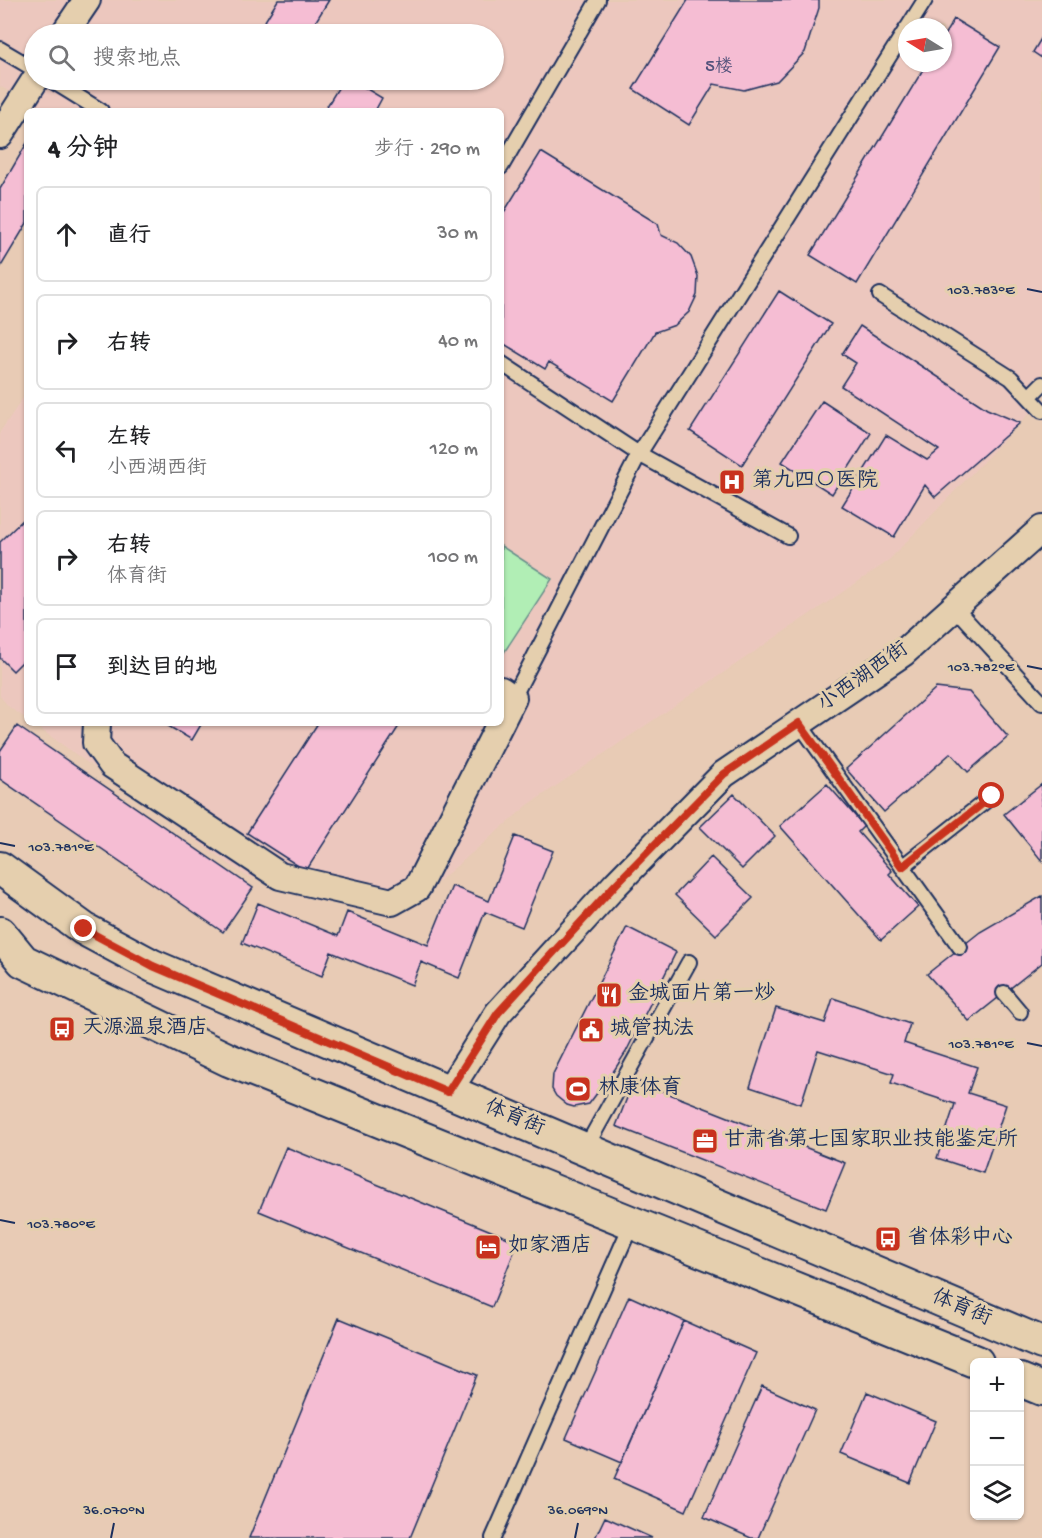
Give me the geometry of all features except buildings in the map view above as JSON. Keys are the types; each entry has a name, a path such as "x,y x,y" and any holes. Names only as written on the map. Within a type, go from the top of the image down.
{"street":[{"path":"71,24 87,0"},
{"path":"0,135 29,90"},
{"name":"小西湖西街","path":"448,1092 498,1013 616,884 724,774 903,653 1042,529"},
{"path":"97,726 96,742 112,765 280,876 392,902 417,888 492,726"},
{"name":"体育街","path":"0,868 84,929 153,966 1042,1343"},
{"name":"体育街","path":"0,933 23,962 229,1060 970,1359"},
{"path":"1024,1382 1042,1389"}],"lane":[{"path":"504,162 598,0"},
{"path":"913,18 925,0"},
{"path":"507,694 639,454 898,42"},
{"path":"0,49 24,63"},
{"path":"67,90 96,108"},
{"path":"880,295 1011,378 1042,411"},
{"path":"504,365 639,454 788,536"},
{"path":"1029,397 1042,384"},
{"path":"954,607 1042,703"},
{"path":"799,723 960,947"},
{"path":"902,867 992,796"},
{"path":"585,1149 689,962"},
{"path":"1004,993 1020,1012"},
{"path":"493,1538 632,1223"}],"shaded area":[{"name":"第九四〇医院","path":"0,0 1042,0 1042,400 887,562 528,805 405,910 246,876 36,726 504,726 504,108 37,108 0,86"},
{"path":"24,396 24,717 9,707 0,696 0,432"}],"green space":[{"path":"504,548 552,579 504,652"}],"place":[{"name":"第九四〇医院","path":"732,482"},
{"name":"金城面片第一炒","path":"609,995"},
{"name":"天源温泉酒店","path":"62,1029"},
{"name":"城管执法","path":"591,1030"},
{"name":"林康体育","path":"578,1089"},
{"name":"甘肃省第七国家职业技能鉴定所","path":"705,1141"},
{"name":"省体彩中心","path":"888,1239"},
{"name":"如家酒店","path":"488,1247"}],"route":[{"path":"84,929 153,966 448,1092 498,1013 616,884 724,774 799,723 902,867 992,796"}]}
